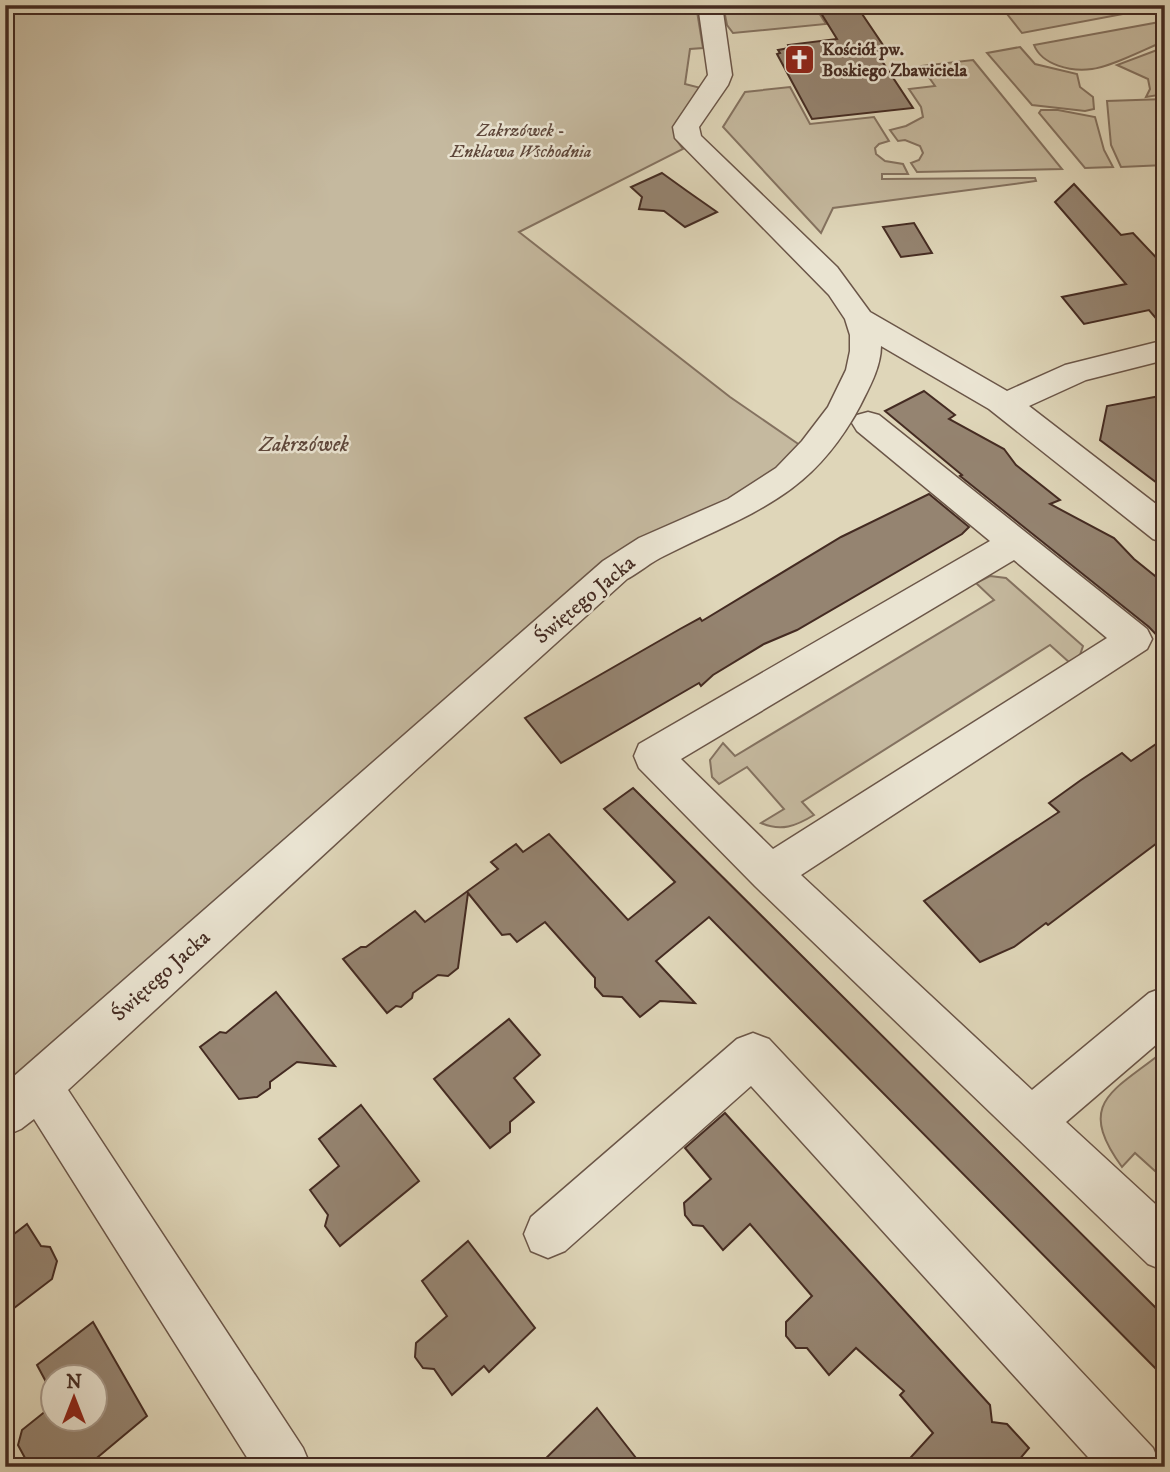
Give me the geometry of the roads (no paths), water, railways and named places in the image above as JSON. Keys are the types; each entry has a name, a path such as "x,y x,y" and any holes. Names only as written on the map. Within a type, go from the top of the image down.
{"street":[{"name":"Świętego Jacka","path":"22,1099 615,570 648,548 732,512 788,476 821,443 842,412 865,356 866,337 859,318 829,276 688,138 686,127 716,85 720,75 710,5"},
{"path":"859,318 1004,405 1165,530"},
{"path":"1004,405 1076,372 1165,350"},
{"path":"771,873 1133,639 868,423"},
{"path":"1017,542 653,757 771,873 1165,1247"},
{"path":"1033,1120 1165,1008"},
{"path":"548,1234 752,1055 1134,1467"},
{"path":"22,1099 284,1467"}],"place":[{"name":"Kościół pw. Boskiego Zbawiciela","path":"799,60"}],"park label":[{"name":"Zakrzówek - Enklawa Wschodnia","path":"521,141"},
{"name":"Zakrzówek","path":"304,445"}]}
